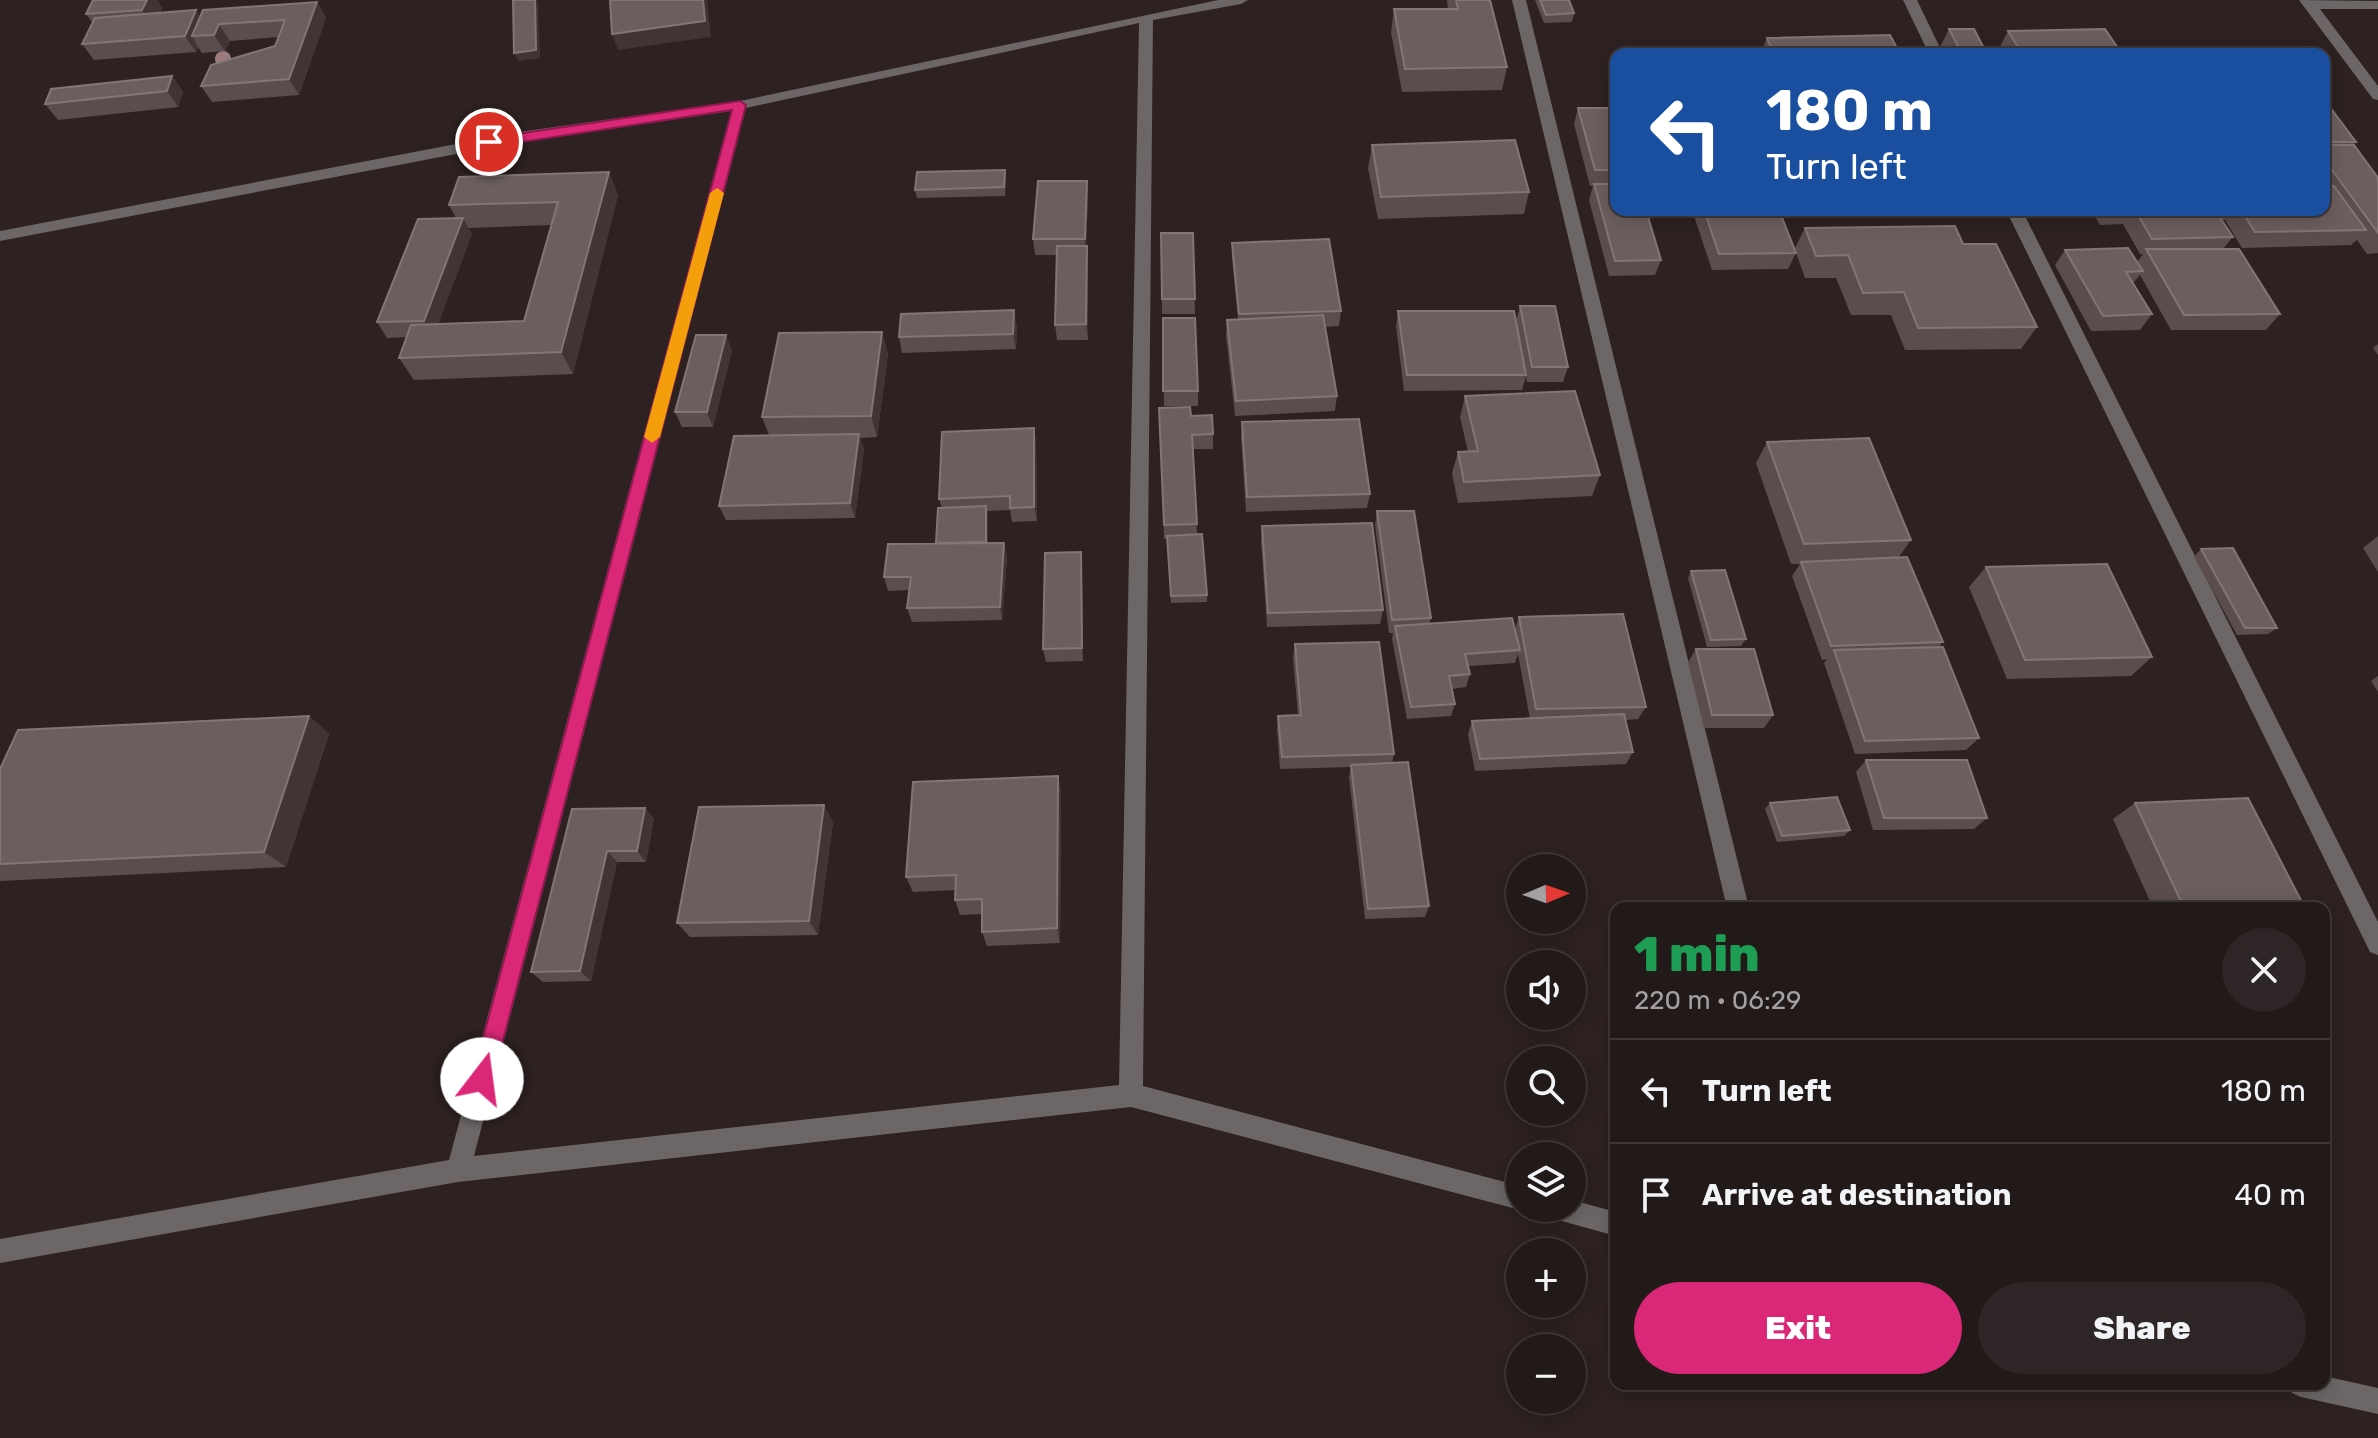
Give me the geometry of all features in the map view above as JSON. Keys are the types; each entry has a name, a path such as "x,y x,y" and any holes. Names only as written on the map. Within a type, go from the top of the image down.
{"street":[{"path":"0,236 519,137 740,105 1146,17 1241,0"},
{"path":"1519,0 1737,902"},
{"path":"1910,0 1933,48"},
{"path":"2308,2 2378,5"},
{"path":"2308,2 2378,96"},
{"path":"1131,1095 1146,17"},
{"path":"458,1170 740,105"},
{"path":"2017,216 2378,945"},
{"path":"0,1251 458,1170 1131,1095 1506,1194"},
{"path":"1586,1216 1610,1222"},
{"path":"2328,1390 2378,1401"}],"building":[{"path":"93,0 147,0 142,10 86,14"},
{"path":"513,0 535,0 536,50 514,53"},
{"path":"610,0 703,0 705,21 612,34"},
{"path":"1456,0 1490,0 1507,67 1405,69 1394,9 1458,9"},
{"path":"1540,0 1569,0 1574,13 1546,15"},
{"path":"317,2 289,79 201,86 211,65 275,46 285,20 219,24 214,35 192,36 203,10"},
{"path":"196,10 185,36 82,44 95,18"},
{"path":"1949,29 1974,29 1984,48 1959,48"},
{"path":"2105,29 2118,48 2019,48 2008,31"},
{"path":"1890,35 1897,48 1771,48 1767,38"},
{"path":"172,76 167,91 45,104 51,89"},
{"path":"2330,107 2356,142 2330,142"},
{"path":"1578,108 1609,108 1610,112 1610,170 1595,170"},
{"path":"1515,140 1529,192 1381,197 1372,145"},
{"path":"2330,145 2354,145 2378,178 2378,233 2330,167"},
{"path":"1005,170 1004,187 915,190 917,172"},
{"path":"609,172 561,352 399,358 411,325 524,321 558,202 449,205 459,177"},
{"path":"1038,181 1087,181 1085,239 1033,239"},
{"path":"1594,184 1610,184 1610,216 1648,216 1661,260 1615,261"},
{"path":"2330,186 2334,186 2366,230 2255,232 2245,216 2330,216"},
{"path":"1706,216 1781,216 1796,253 1719,254"},
{"path":"2139,216 2219,216 2233,237 2152,239"},
{"path":"463,218 424,321 377,322 418,219"},
{"path":"1955,226 1963,244 1996,244 2037,327 1918,328 1904,292 1863,293 1848,255 1816,256 1805,228"},
{"path":"1161,233 1193,233 1195,299 1162,299"},
{"path":"1329,239 1341,311 1239,314 1232,243"},
{"path":"1057,246 1087,246 1086,324 1055,325"},
{"path":"2128,248 2143,271 2126,272 2152,314 2103,316 2065,250"},
{"path":"2146,249 2239,249 2280,314 2184,315"},
{"path":"1520,306 1555,306 1568,367 1532,367"},
{"path":"1014,310 1013,334 899,337 901,314"},
{"path":"1398,311 1514,311 1526,375 1407,375"},
{"path":"1323,315 1337,396 1236,401 1227,320"},
{"path":"1163,318 1195,318 1198,391 1163,391"},
{"path":"882,332 871,416 762,417 779,333"},
{"path":"696,335 726,335 707,412 675,412"},
{"path":"1575,391 1600,475 1464,482 1458,452 1478,451 1465,396"},
{"path":"1190,407 1191,416 1212,415 1213,434 1192,435 1197,524 1164,525 1159,408"},
{"path":"1359,419 1370,494 1247,497 1242,422"},
{"path":"1034,428 1034,507 1010,508 1010,496 939,499 942,432"},
{"path":"859,434 850,503 719,506 734,436"},
{"path":"1869,438 1911,540 1804,544 1767,442"},
{"path":"986,506 986,542 936,543 938,508"},
{"path":"1377,511 1414,511 1431,618 1392,620"},
{"path":"1372,523 1383,610 1268,613 1262,526"},
{"path":"1202,534 1207,595 1171,596 1167,536"},
{"path":"1004,543 1000,607 907,608 911,577 884,577 888,544"},
{"path":"2233,548 2277,628 2245,628 2201,549"},
{"path":"1081,552 1082,648 1043,649 1045,553"},
{"path":"1907,557 1943,642 1831,646 1801,562"},
{"path":"2107,564 2152,657 2025,660 1986,567"},
{"path":"1725,570 1746,639 1711,640 1691,571"},
{"path":"1623,614 1646,707 1536,709 1519,617"},
{"path":"1512,618 1520,650 1465,654 1470,674 1449,676 1455,704 1411,707 1395,626"},
{"path":"1379,642 1394,754 1282,757 1278,716 1301,715 1295,644"},
{"path":"1943,647 1979,738 1865,741 1834,650"},
{"path":"1696,649 1754,649 1773,715 1712,715"},
{"path":"1624,714 1633,752 1480,759 1472,721"},
{"path":"309,716 264,852 0,864 0,769 18,730"},
{"path":"1866,760 1967,760 1987,818 1884,818"},
{"path":"1408,762 1429,906 1368,909 1351,765"},
{"path":"1058,776 1057,928 982,932 982,899 955,900 956,875 906,877 913,782"},
{"path":"1837,797 1850,830 1782,836 1770,803"},
{"path":"2248,798 2302,902 2181,902 2135,803"},
{"path":"824,805 809,921 677,923 699,807"},
{"path":"645,808 637,851 607,851 580,971 531,972 572,809"}],"slow traffic":[{"path":"652,437 717,193"}],"route":[{"path":"482,1079 740,105 489,142"}]}
